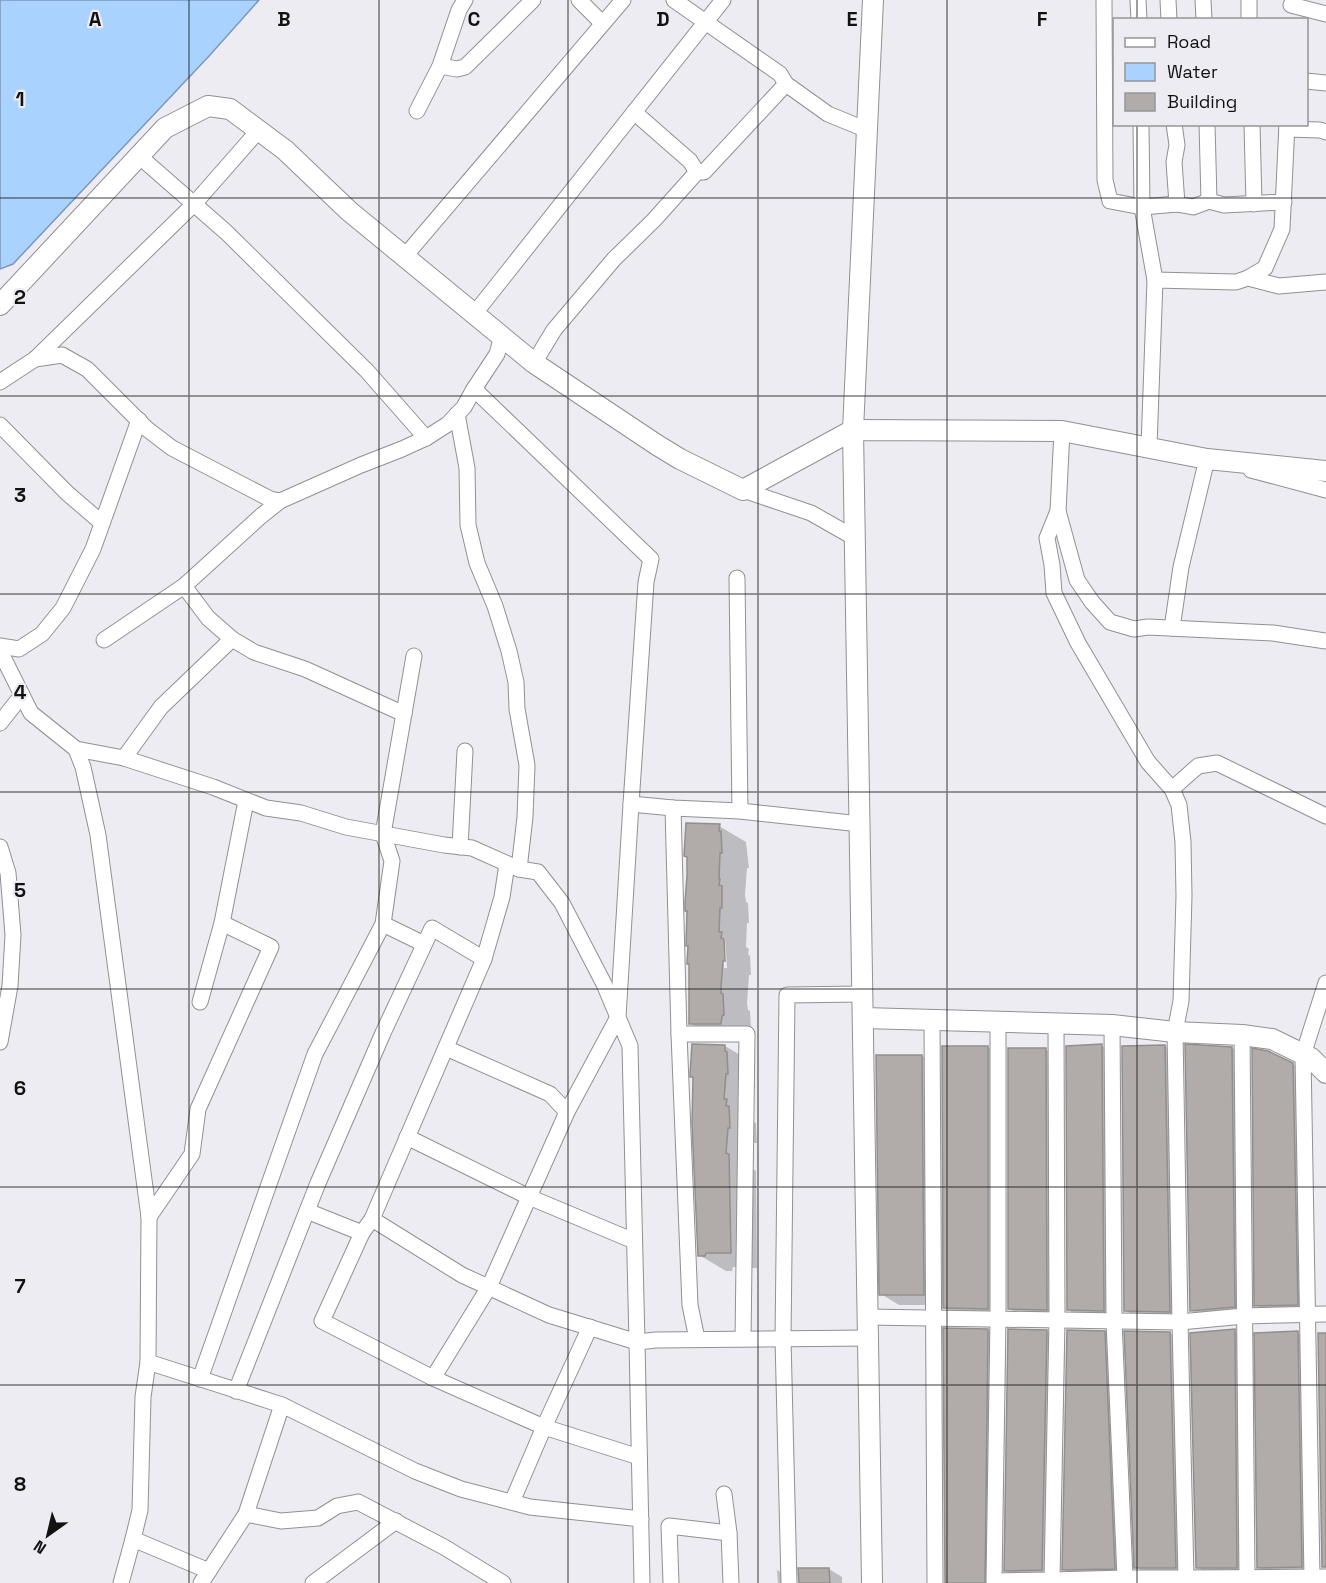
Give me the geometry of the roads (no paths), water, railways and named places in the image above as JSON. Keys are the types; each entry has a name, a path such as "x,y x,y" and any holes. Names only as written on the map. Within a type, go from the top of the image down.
{"street":[{"path":"417,111 440,66 459,10 465,0"},
{"path":"440,66 457,69 465,67 533,0"},
{"path":"579,0 602,23"},
{"path":"405,256 623,0"},
{"path":"674,0 780,74 786,84 828,114 867,130"},
{"path":"475,314 723,0"},
{"path":"872,1583 853,430 873,0"},
{"path":"1104,0 1105,180 1110,201 1142,207 1177,204 1193,207 1209,201 1224,206 1284,202"},
{"path":"1138,0 1139,18"},
{"path":"1168,0 1169,18"},
{"path":"1203,0 1204,18"},
{"path":"1249,0 1249,18"},
{"path":"1291,8 1326,14"},
{"path":"1308,81 1326,82"},
{"path":"534,363 554,330 614,259 654,220 697,172 704,172 786,84"},
{"path":"0,305 165,128 208,106 230,109 285,150 349,211 534,363 680,459 743,490 811,513 855,538"},
{"path":"634,112 690,161 697,172"},
{"path":"1141,126 1142,207 1155,280 1149,447"},
{"path":"1174,126 1177,145 1174,162 1177,204"},
{"path":"1207,126 1209,201"},
{"path":"1252,126 1254,204"},
{"path":"1155,280 1236,282 1248,279 1265,268 1282,230 1287,127 1326,132"},
{"path":"0,382 35,358 194,204 259,130"},
{"path":"139,156 226,232 367,370 426,438"},
{"path":"1248,279 1279,286 1326,282"},
{"path":"104,640 183,586 280,501 426,438 448,424 464,407 497,354 502,336"},
{"path":"35,358 62,355 87,369 147,429 172,448 270,499 280,501"},
{"path":"433,1378 489,1287 567,1112 618,1017 646,582 651,559 474,389"},
{"path":"457,414 467,468 468,525 477,562 495,606 509,651 516,682 519,720 527,765 525,817 513,866 484,959 372,1219 362,1233 322,1321 433,1378 544,1427 639,1457"},
{"path":"0,648 19,650 42,634 63,608 93,549 139,420"},
{"path":"0,425 67,494 102,523"},
{"path":"743,490 853,430 1062,431 1207,459 1326,490"},
{"path":"1062,431 1058,511 1077,580 1092,602 1110,621 1134,629 1148,627 1274,633 1326,641"},
{"path":"1207,459 1326,471"},
{"path":"1173,628 1181,567 1207,459"},
{"path":"1058,511 1047,538 1054,593 1078,643 1148,762 1172,789 1179,805 1184,885 1181,1001 1176,1032 1186,1578"},
{"path":"737,578 740,811"},
{"path":"183,586 208,618 232,639 254,652 305,669 404,714"},
{"path":"124,758 161,707 232,639"},
{"path":"0,648 31,713 75,749 83,767 98,835 149,1217 148,1362 143,1397 140,1510 121,1583"},
{"path":"200,1379 315,1054 383,924 392,861 383,834 414,656"},
{"path":"0,723 22,695"},
{"path":"75,749 124,758 266,808 301,813 346,827 472,848 513,866 538,872 562,903 604,984 630,1046 642,1583"},
{"path":"460,847 465,751"},
{"path":"1172,789 1198,766 1217,762 1326,816"},
{"path":"200,1002 222,923 246,801"},
{"path":"631,804 740,811 860,824"},
{"path":"673,808 690,1305 697,1340"},
{"path":"0,847 8,873 13,935 10,986 0,1042"},
{"path":"149,1217 192,1154 198,1109 271,947 222,923"},
{"path":"383,924 424,944"},
{"path":"237,1390 307,1211 432,928 484,959"},
{"path":"998,1022 998,1319 994,1582 1125,1578 1319,1577 1308,1314 1303,1054 1326,983"},
{"path":"789,1583 783,1338 787,995 862,994"},
{"path":"863,1018 1112,1025 1176,1032 1242,1035 1272,1039 1311,1058 1326,1073"},
{"path":"932,1020 935,1583"},
{"path":"1052,1580 1057,1320 1056,1023"},
{"path":"1112,1025 1114,1321 1125,1578"},
{"path":"679,1034 747,1034 743,1339"},
{"path":"1242,1035 1247,1578"},
{"path":"446,1048 550,1094 567,1112"},
{"path":"407,1137 530,1197 634,1241"},
{"path":"307,1211 362,1233"},
{"path":"372,1219 462,1275 549,1315 637,1342 868,1338"},
{"path":"868,1317 1180,1322 1244,1316 1326,1314"},
{"path":"512,1502 590,1327"},
{"path":"148,1362 282,1405 415,1471 461,1489 530,1507 641,1519"},
{"path":"133,1539 205,1577 246,1514 282,1405"},
{"path":"724,1494 729,1533 731,1583"},
{"path":"246,1514 281,1521 318,1518 338,1506 358,1502 444,1547 503,1583"},
{"path":"313,1583 396,1521"},
{"path":"671,1583 669,1526 729,1533"}],"water":[{"path":"0,0 259,0 13,264 0,269"}]}
